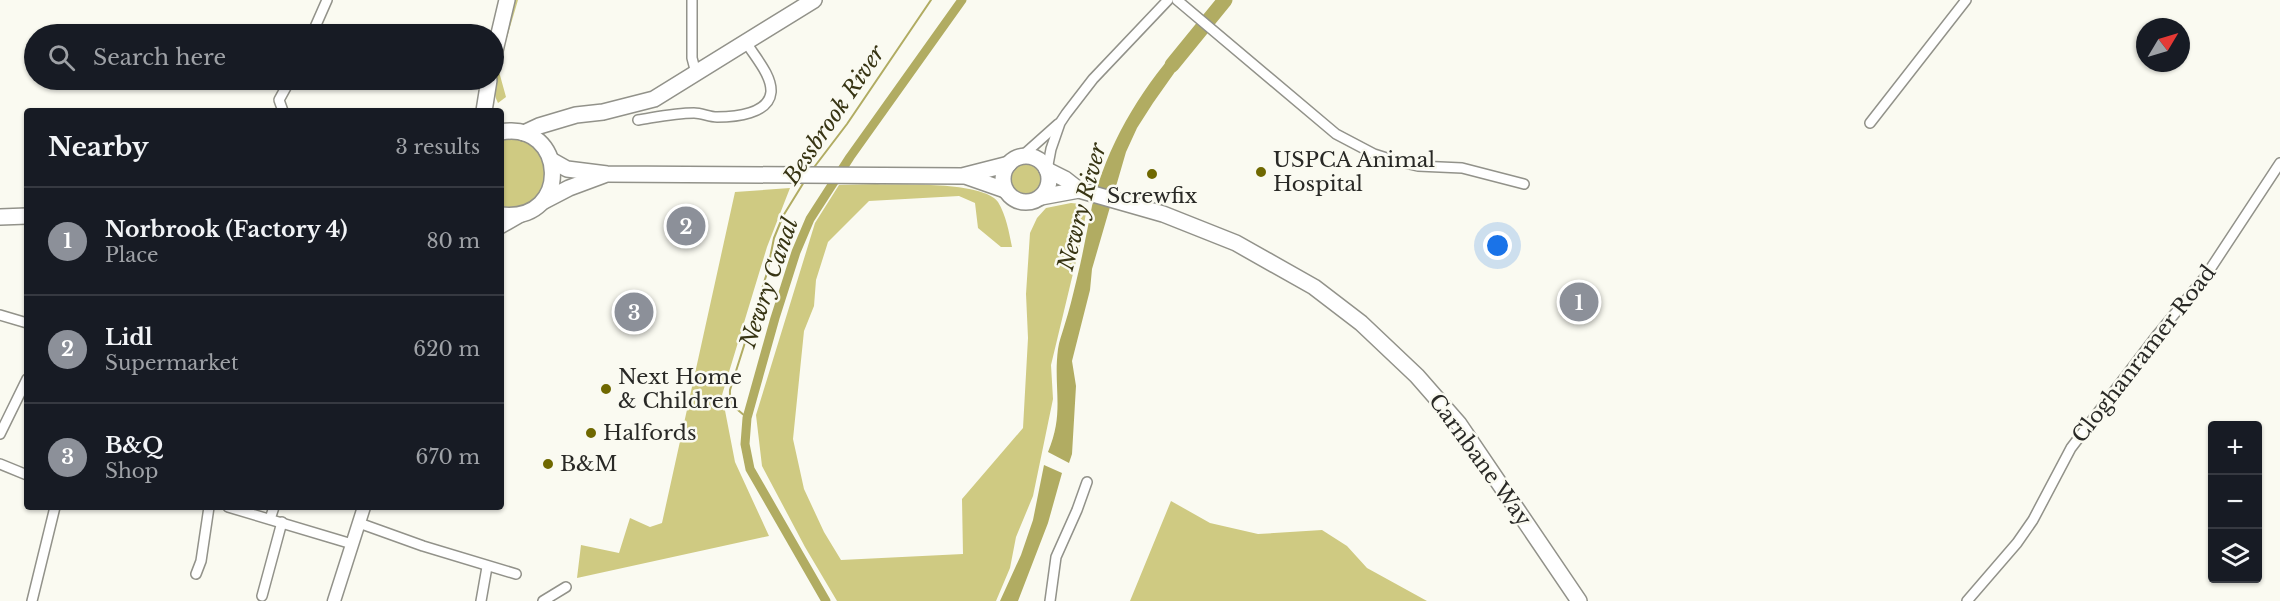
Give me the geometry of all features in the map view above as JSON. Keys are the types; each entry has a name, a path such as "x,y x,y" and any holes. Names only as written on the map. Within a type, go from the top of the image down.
{"highway":[{"path":"501,24 507,0"},
{"path":"513,132 576,115 603,112 642,103 665,93 811,1"},
{"path":"485,108 488,90"},
{"path":"490,90 495,108"},
{"path":"542,145 546,130 551,123"},
{"path":"504,215 523,214 534,210 548,195 553,177 551,160 542,145 513,132"},
{"path":"962,176 1027,157 1039,161 1047,170 1084,191"},
{"path":"551,160 567,169 607,174 962,176 1005,190"},
{"path":"1015,161 1003,177 1005,190 1021,202 1084,191"},
{"path":"1041,197 1048,184 1047,170"},
{"path":"542,202 569,188 607,174"},
{"name":"Carnbane Way","path":"1084,191 1199,227 1245,248 1314,287 1386,344 1459,424 1579,601"},
{"path":"0,217 24,216"}],"main road":[{"path":"504,224 523,214"},
{"path":"334,601 363,510"}],"street":[{"path":"316,24 327,0"},
{"path":"692,0 692,58 696,73"},
{"path":"1015,161 1060,123 1094,80 1168,0"},
{"path":"1177,0 1336,134 1356,146 1374,154 1418,166 1462,168 1524,184"},
{"path":"1870,123 1966,0"},
{"path":"638,120 698,113 717,117 758,111 764,107 769,100 770,82 746,42"},
{"path":"282,108 279,100 284,90"},
{"path":"1047,170 1060,123"},
{"name":"Cloghanramer Road","path":"1967,601 2017,543 2033,520 2071,448 2157,334 2205,277 2280,163"},
{"path":"0,315 24,322"},
{"path":"0,434 24,391"},
{"path":"0,464 24,474"},
{"path":"1050,601 1056,557 1087,482"},
{"path":"32,601 54,510"},
{"path":"196,574 201,561 209,510"},
{"path":"238,510 352,544"},
{"path":"270,519 273,510"},
{"path":"262,596 282,522"},
{"path":"359,523 487,567 516,574"},
{"path":"481,601 487,567"},
{"path":"543,601 566,587"}],"shaded area":[{"path":"513,0 518,0 504,48 504,31"},
{"name":"Newry River","path":"1179,47 1189,52 1137,128 1126,152 1092,269 1090,290 1072,361 1076,386 1072,454 1069,463 1048,452 1056,425 1058,346 1081,260 1092,206 1115,141 1137,102"},
{"path":"495,90 504,90 506,97 498,103"},
{"path":"510,136 532,143 546,163 544,186 538,196 528,204 517,208 504,206 504,137"},
{"path":"1026,162 1037,167 1042,178 1037,189 1026,194 1015,189 1010,178 1015,167"},
{"path":"839,185 959,187 989,195 998,202 1003,212 1012,247 1001,247 978,228 975,203 959,196 869,201 828,242 816,280 814,306 804,331 793,439 804,489 824,532 841,560 963,554 962,499 1023,428 1028,338 1026,294 1030,233 1037,218 1046,208 1071,203 1087,207 1051,365 1053,399 1033,496 1016,537 1010,568 996,601 837,601 762,466 756,415 815,223"},
{"path":"790,188 767,247 722,395 735,462 769,536 577,578 581,545 619,553 630,518 650,527 662,523 735,192"},
{"path":"1044,465 1062,473 1048,523 1018,601 1000,601 1021,555 1033,520"},
{"path":"1171,501 1210,523 1258,534 1322,530 1347,546 1367,568 1427,601 1130,601"}],"waterway":[{"name":"Bessbrook River","path":"812,170 847,124 931,0"},
{"name":"Newry Canal","path":"826,601 750,469 745,444 747,418 775,318 796,252 810,219 850,157 962,0"},
{"name":"Newry River","path":"1172,65 1225,0"},
{"name":"Bessbrook River","path":"747,418 732,403 730,390 767,273 774,238 783,216 804,182"}],"place":[{"name":"USPCA Animal Hospital","path":"1261,172"},
{"name":"Screwfix","path":"1152,174"},
{"name":"Lidl","path":"686,226"},
{"name":"Norbrook (Factory 4)","path":"1579,302"},
{"name":"B&Q","path":"634,312"},
{"name":"Next Home & Children","path":"606,389"},
{"name":"Halfords","path":"591,433"},
{"name":"B&M","path":"548,464"}]}
